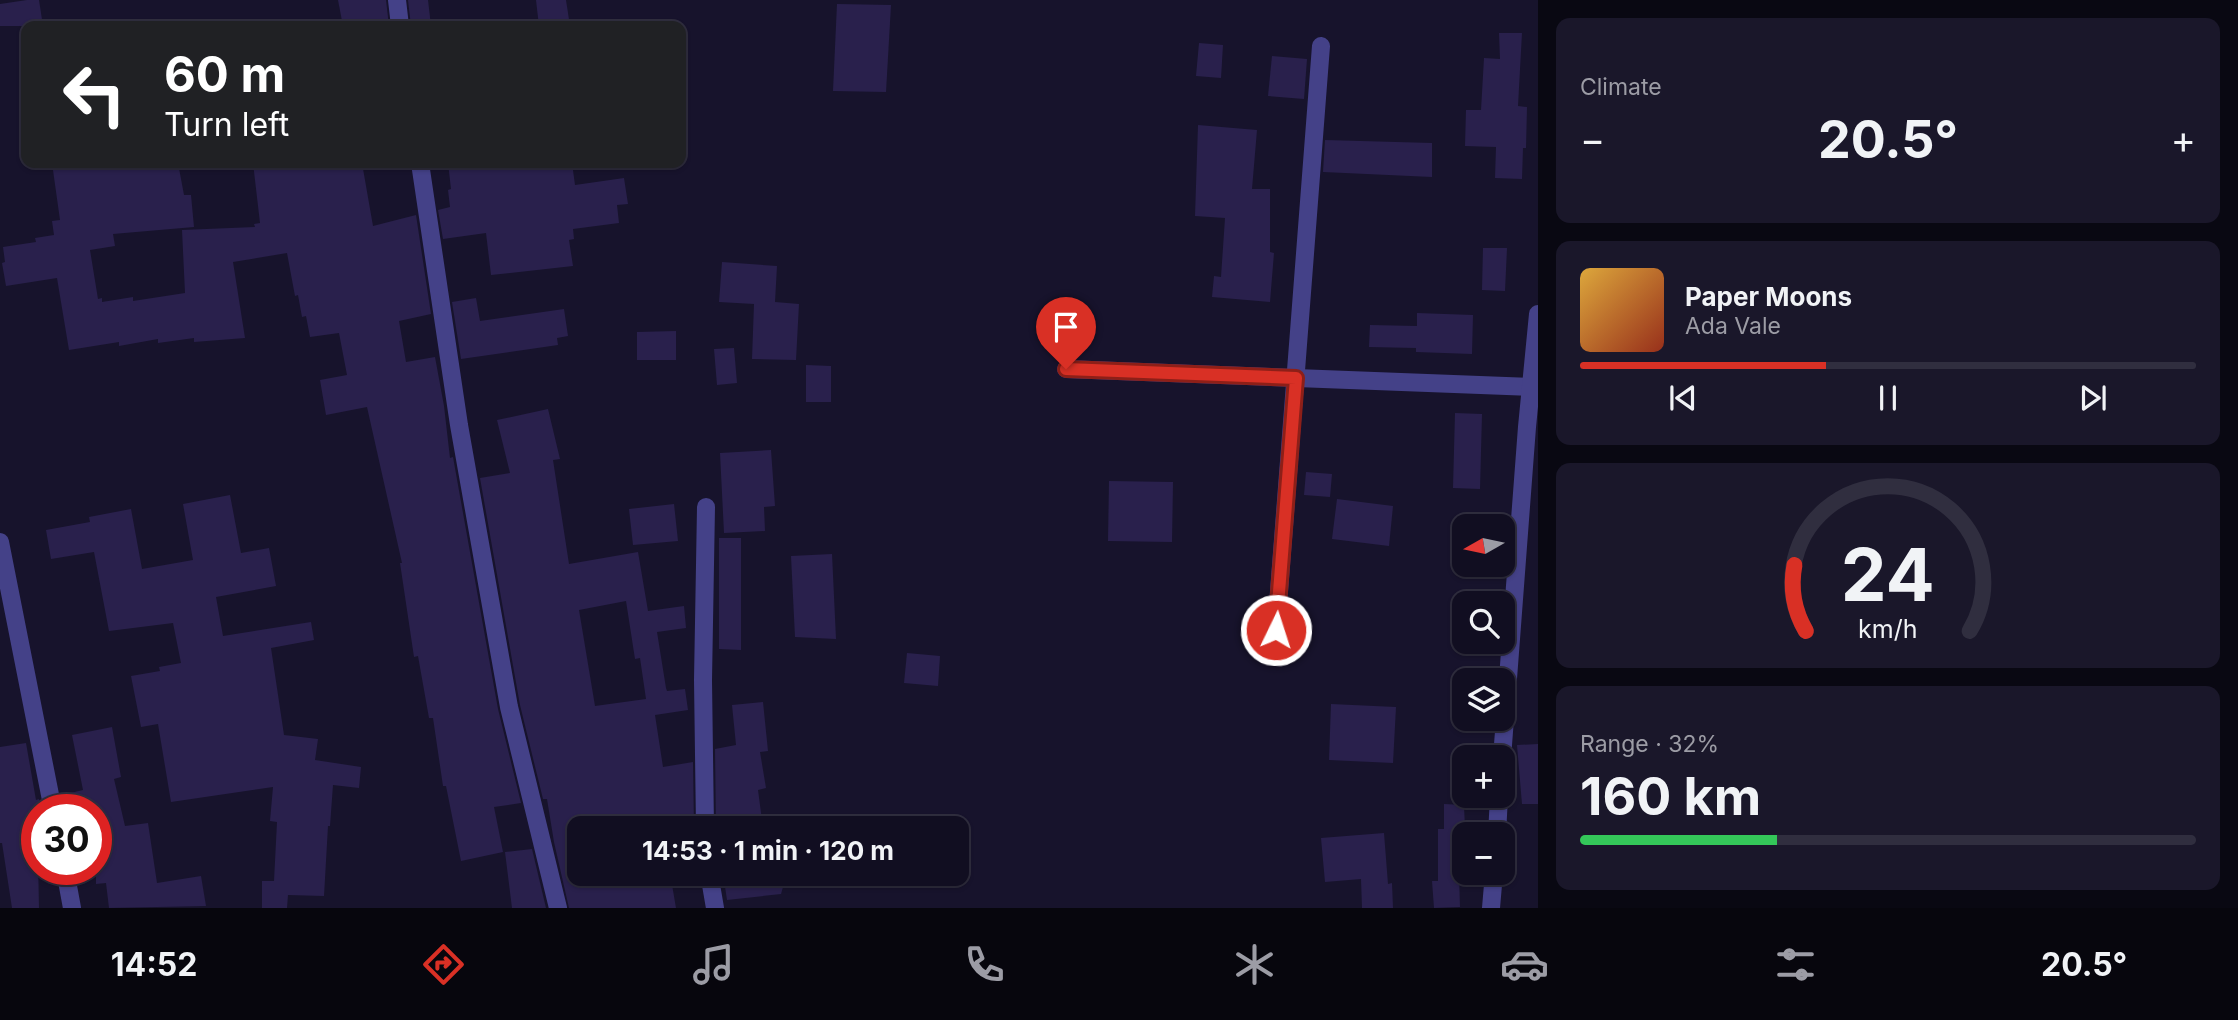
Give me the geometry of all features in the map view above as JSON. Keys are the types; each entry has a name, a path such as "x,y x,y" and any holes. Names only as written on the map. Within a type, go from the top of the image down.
{"street":[{"path":"397,0 399,21"},
{"path":"1276,630 1321,46"},
{"path":"422,168 459,425 509,707 558,908"},
{"path":"1503,745 1538,314"},
{"path":"1066,369 1531,387"},
{"path":"705,816 703,680 706,507"},
{"path":"0,542 50,794"},
{"path":"68,885 72,908"},
{"path":"1491,908 1493,885"},
{"path":"711,886 715,908"}],"building":[{"path":"39,0 42,21 21,21 21,26 0,26 0,4"},
{"path":"338,0 386,0 388,21 342,21"},
{"path":"408,0 428,0 430,21 410,21"},
{"path":"536,0 566,0 569,21 538,21"},
{"path":"837,4 891,5 886,92 833,91"},
{"path":"1499,33 1522,33 1518,106 1527,107 1522,179 1495,178 1496,147 1465,146 1466,110 1481,110 1484,58 1500,59"},
{"path":"1199,43 1223,45 1221,78 1196,76"},
{"path":"1272,56 1307,59 1304,99 1268,96"},
{"path":"1198,125 1257,130 1252,189 1270,189 1270,252 1274,253 1270,302 1212,297 1214,276 1221,277 1225,218 1195,216"},
{"path":"1325,140 1432,143 1432,177 1323,172"},
{"path":"53,168 179,168 184,195 191,195 194,227 113,234 115,246 90,250 98,299 102,298 102,302 133,297 133,301 185,293 182,230 255,227 254,224 260,223 254,168 363,168 373,226 416,215 431,314 399,321 406,362 435,357 450,458 453,457 498,709 521,803 494,807 503,852 461,861 446,786 443,786 433,718 429,718 418,656 414,657 402,563 367,407 326,415 320,380 347,375 339,333 310,337 306,316 302,317 298,295 295,296 287,253 233,262 245,338 194,342 194,338 158,343 158,339 119,346 119,342 69,350 57,278 6,286 2,263 5,262 3,247 36,242 35,238 54,235 52,221 60,220"},
{"path":"449,168 573,168 575,185 624,178 628,204 617,205 619,223 573,229 574,239 569,240 573,266 491,275 486,233 443,239 438,210 450,207 448,190 451,189"},
{"path":"1483,248 1507,248 1505,291 1482,290"},
{"path":"722,262 777,266 775,302 799,304 796,360 752,359 754,304 719,302"},
{"path":"476,298 480,321 564,309 568,336 557,338 558,345 461,359 452,302"},
{"path":"1417,313 1473,315 1472,354 1416,352 1416,348 1369,347 1370,325 1417,326"},
{"path":"676,331 676,360 637,360 637,332"},
{"path":"734,348 737,383 717,385 714,349"},
{"path":"806,365 831,366 831,402 806,402"},
{"path":"548,409 560,459 553,460 569,564 638,552 648,611 684,606 686,628 657,632 667,691 685,689 688,710 655,715 663,767 693,762 694,816 567,816 567,886 672,886 676,908 569,908 547,799 543,799 520,705 480,478 510,473 497,420","holes":["626,601 635,659 640,658 646,699 595,706 579,610"]},
{"path":"1455,413 1482,414 1480,489 1453,488"},
{"path":"771,450 775,506 764,507 765,531 724,533 720,453"},
{"path":"1306,472 1332,474 1330,497 1304,495"},
{"path":"1109,481 1173,482 1172,542 1108,541"},
{"path":"230,495 241,553 269,548 276,586 216,597 223,636 311,622 314,640 271,648 284,735 318,739 315,760 361,767 359,788 333,785 324,896 288,895 287,908 262,908 262,881 274,881 277,822 270,821 273,787 171,802 158,724 141,727 131,676 160,671 159,667 181,663 173,623 109,631 94,552 51,559 46,530 90,522 89,517 131,509 142,569 193,560 183,504"},
{"path":"1337,499 1393,506 1389,546 1332,539"},
{"path":"674,504 678,541 633,545 629,509"},
{"path":"719,538 741,538 741,650 719,649"},
{"path":"832,554 836,639 795,637 791,556"},
{"path":"907,653 940,656 938,686 904,683"},
{"path":"763,702 768,751 760,752 766,788 758,790 761,816 716,816 715,749 736,745 732,705"},
{"path":"1331,704 1396,707 1393,763 1329,760"},
{"path":"112,727 121,777 114,779 125,826 148,823 157,883 201,876 206,906 109,908 106,885 112,885 112,794 66,794 83,790 72,735"},
{"path":"26,743 35,794 21,794 21,885 39,885 39,908 12,908 0,843 0,747"},
{"path":"1538,744 1538,804 1522,804 1517,745"},
{"path":"1444,804 1452,804 1452,808 1464,808 1465,822 1452,822 1452,885 1459,885 1460,907 1434,908 1432,881 1438,881 1438,829 1444,829"},
{"path":"1384,833 1388,884 1392,883 1393,908 1362,908 1361,879 1325,882 1321,838"},
{"path":"532,849 546,908 512,908 505,852"},
{"path":"725,886 783,886 781,894 727,900"}],"route":[{"path":"1066,369 1296,378 1276,630"}]}
